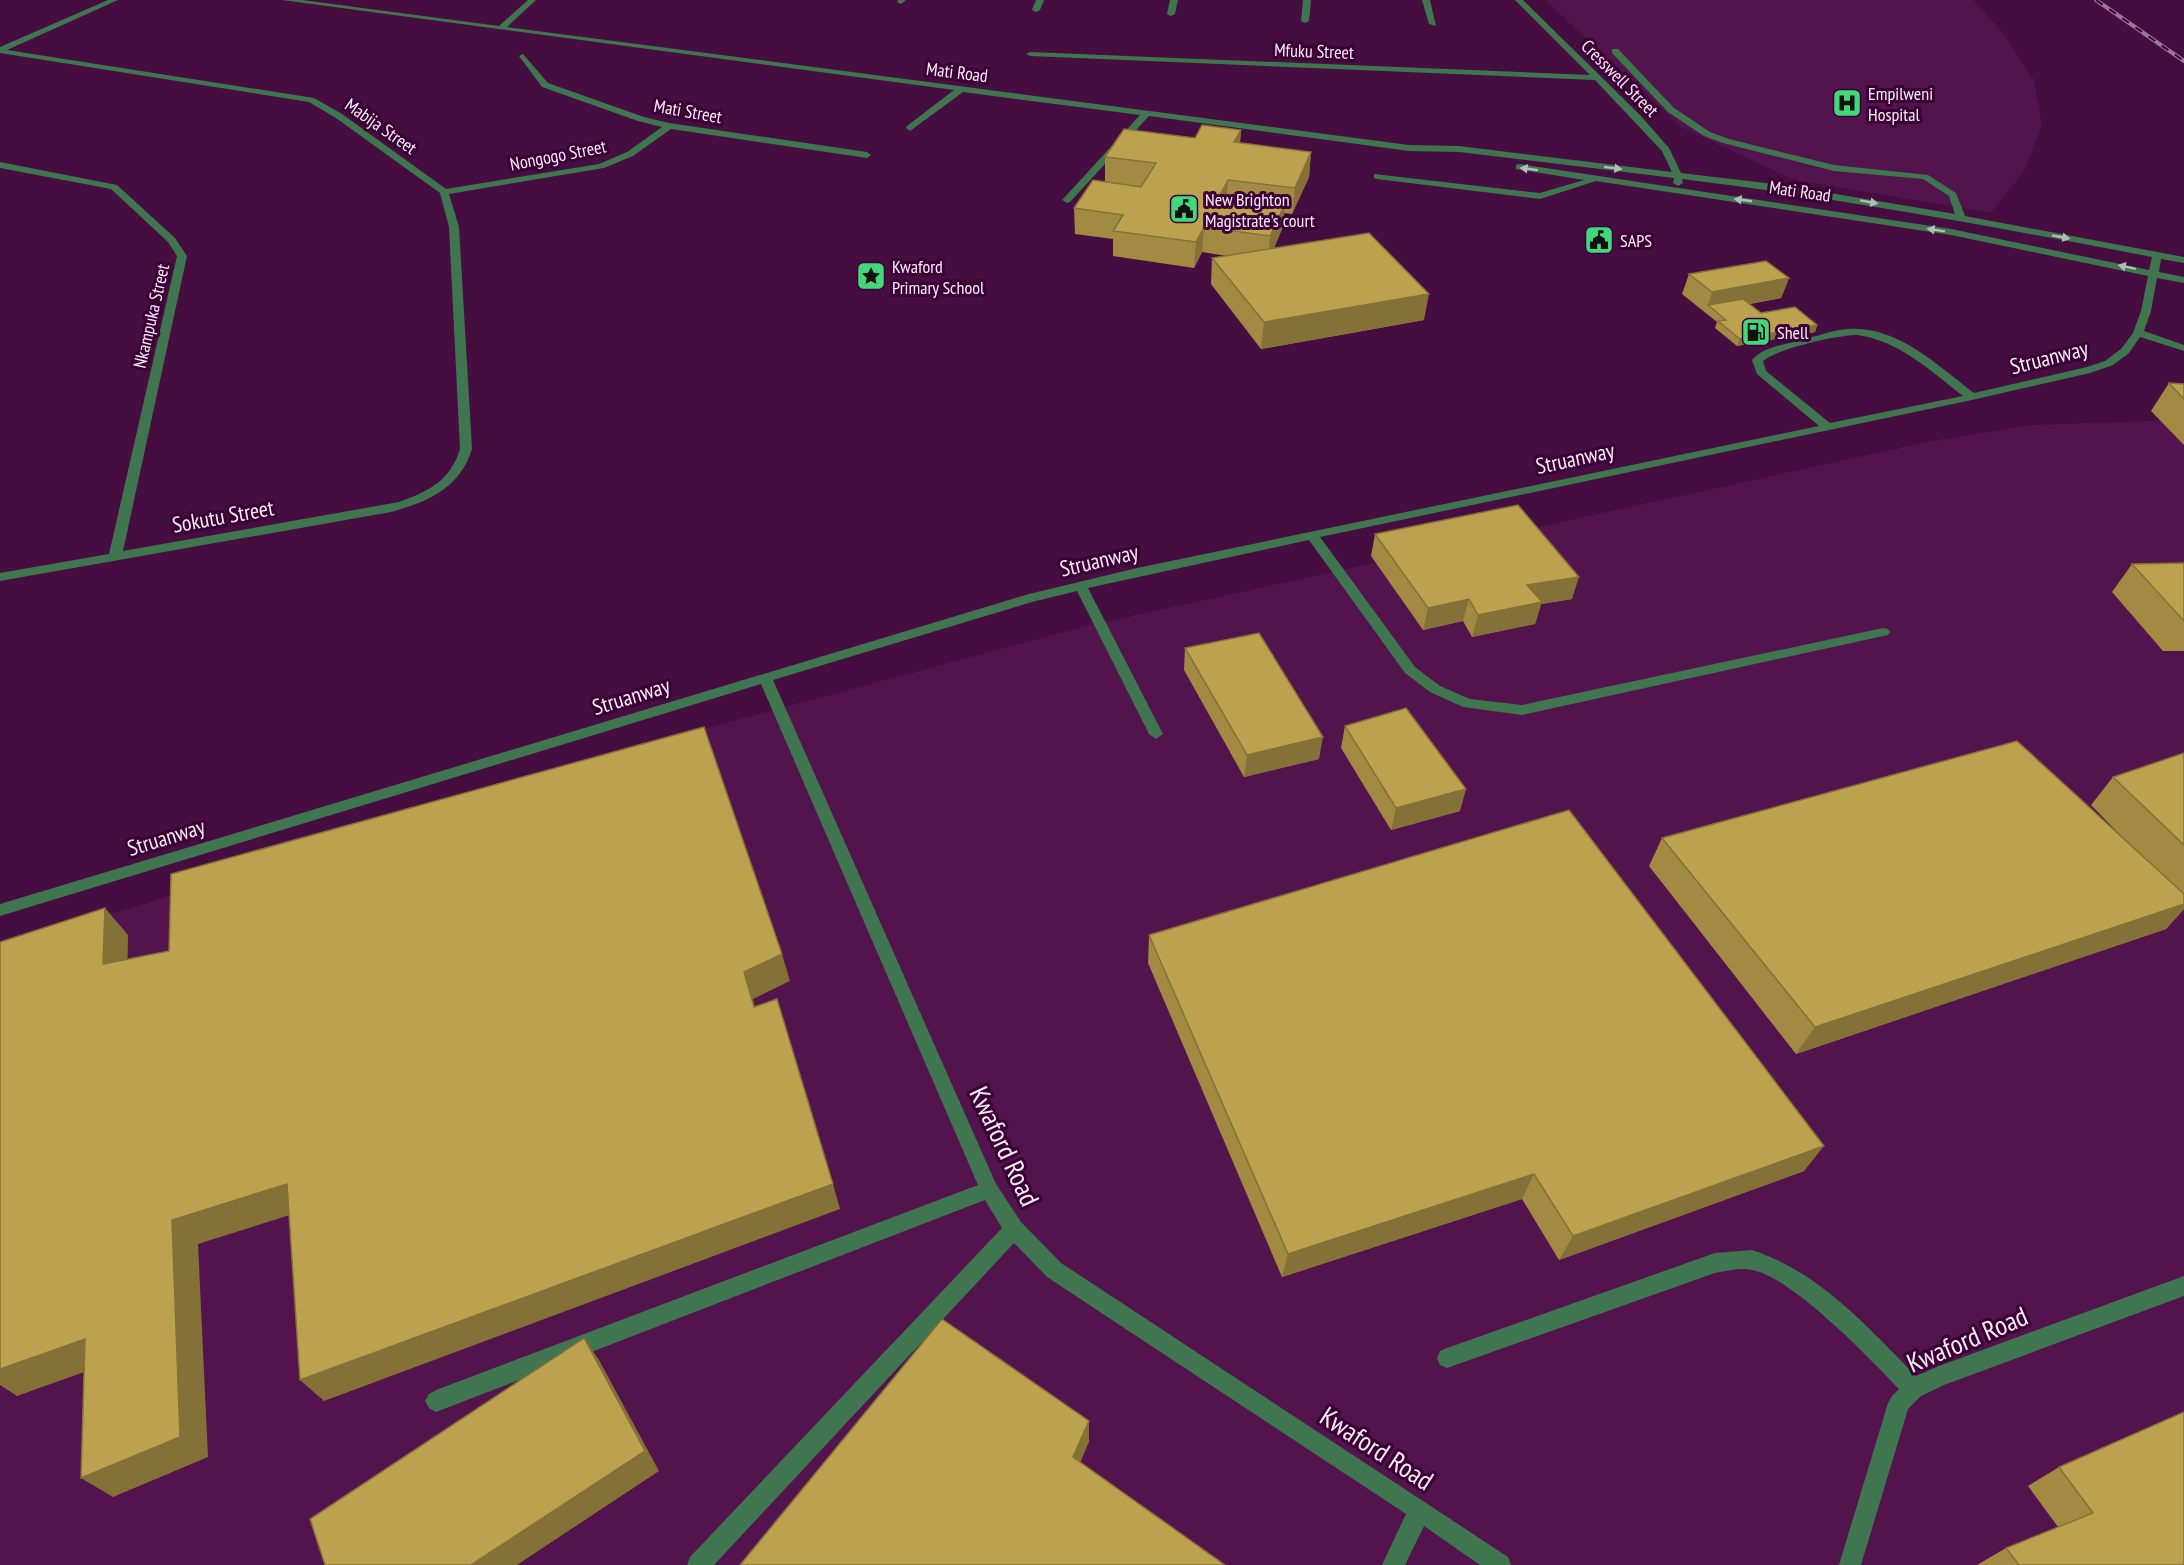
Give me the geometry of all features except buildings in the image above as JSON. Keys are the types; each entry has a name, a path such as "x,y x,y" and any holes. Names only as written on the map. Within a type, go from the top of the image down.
{"street":[{"path":"0,51 114,0"},
{"name":"Mati Road","path":"286,0 1409,148 1450,158 1497,164"},
{"path":"501,28 532,0"},
{"path":"1036,10 1040,0"},
{"path":"1171,14 1174,0"},
{"path":"1305,21 1307,0"},
{"path":"1426,0 1433,24"},
{"name":"Cresswell Street","path":"1519,0 1666,150 1678,176 1679,190"},
{"name":"Mabija Street","path":"0,51 311,100 339,116 444,192"},
{"path":"1615,51 1671,110 1707,134 1726,141 1834,168 1925,177 1953,195 1961,218"},
{"name":"Mfuku Street","path":"1030,54 1596,78"},
{"name":"Mati Street","path":"523,56 545,85 641,119 669,126 867,155"},
{"path":"910,128 961,89"},
{"path":"1067,200 1147,113"},
{"name":"Nongogo Street","path":"444,192 606,165 630,154 669,126"},
{"name":"Mati Road","path":"1409,148 1459,149 1782,188 1961,218 2184,260"},
{"path":"1562,190 1570,163"},
{"name":"Nkampuka Street","path":"0,165 114,187 172,240 182,256 115,557"},
{"name":"Mati Road","path":"1508,166 1951,232 2184,280"},
{"path":"1377,176 1534,196 1544,196 1596,179"},
{"name":"Sokutu Street","path":"0,577 391,508 423,498 449,481 464,463 466,449 454,227 444,192"},
{"name":"Struanway","path":"0,910 1029,598 1312,535 2078,374 2101,366 2125,351 2138,333 2146,311 2157,254"},
{"path":"1828,427 1761,372 1756,360 1768,353 1827,336 1850,332 1873,333 1890,340 1972,398"},
{"path":"2138,333 2184,348"},
{"path":"1312,535 1410,670 1435,689 1468,704 1522,710 1882,632"},
{"path":"1080,586 1156,734"},
{"name":"Kwaford Road","path":"765,677 989,1190 1014,1229 1054,1270 1500,1565"},
{"path":"436,1401 989,1190"},
{"path":"698,1565 1014,1229"},
{"path":"1447,1358 1715,1263 1753,1260 1786,1273 1868,1343 1914,1389"},
{"name":"Kwaford Road","path":"1850,1565 1899,1402 1914,1389 1939,1376 2184,1286"},
{"path":"1393,1565 1420,1510"}],"shaded area":[{"name":"Empilweni Hospital","path":"1545,0 1973,0 2004,34 2034,81 2042,124 2025,170 1991,213 1794,180 1681,127"},
{"path":"2184,420 2184,1565 0,1565 0,949 696,731 1086,626 1927,442 2031,425"}],"railway":[{"path":"2096,0 2184,61"}],"place":[{"name":"Empilweni Hospital","path":"1847,103"},
{"name":"New Brighton Magistrate's court","path":"1184,209"},
{"name":"SAPS","path":"1599,240"},
{"name":"Kwaford Primary School","path":"871,276"},
{"name":"Shell","path":"1756,332"}]}
